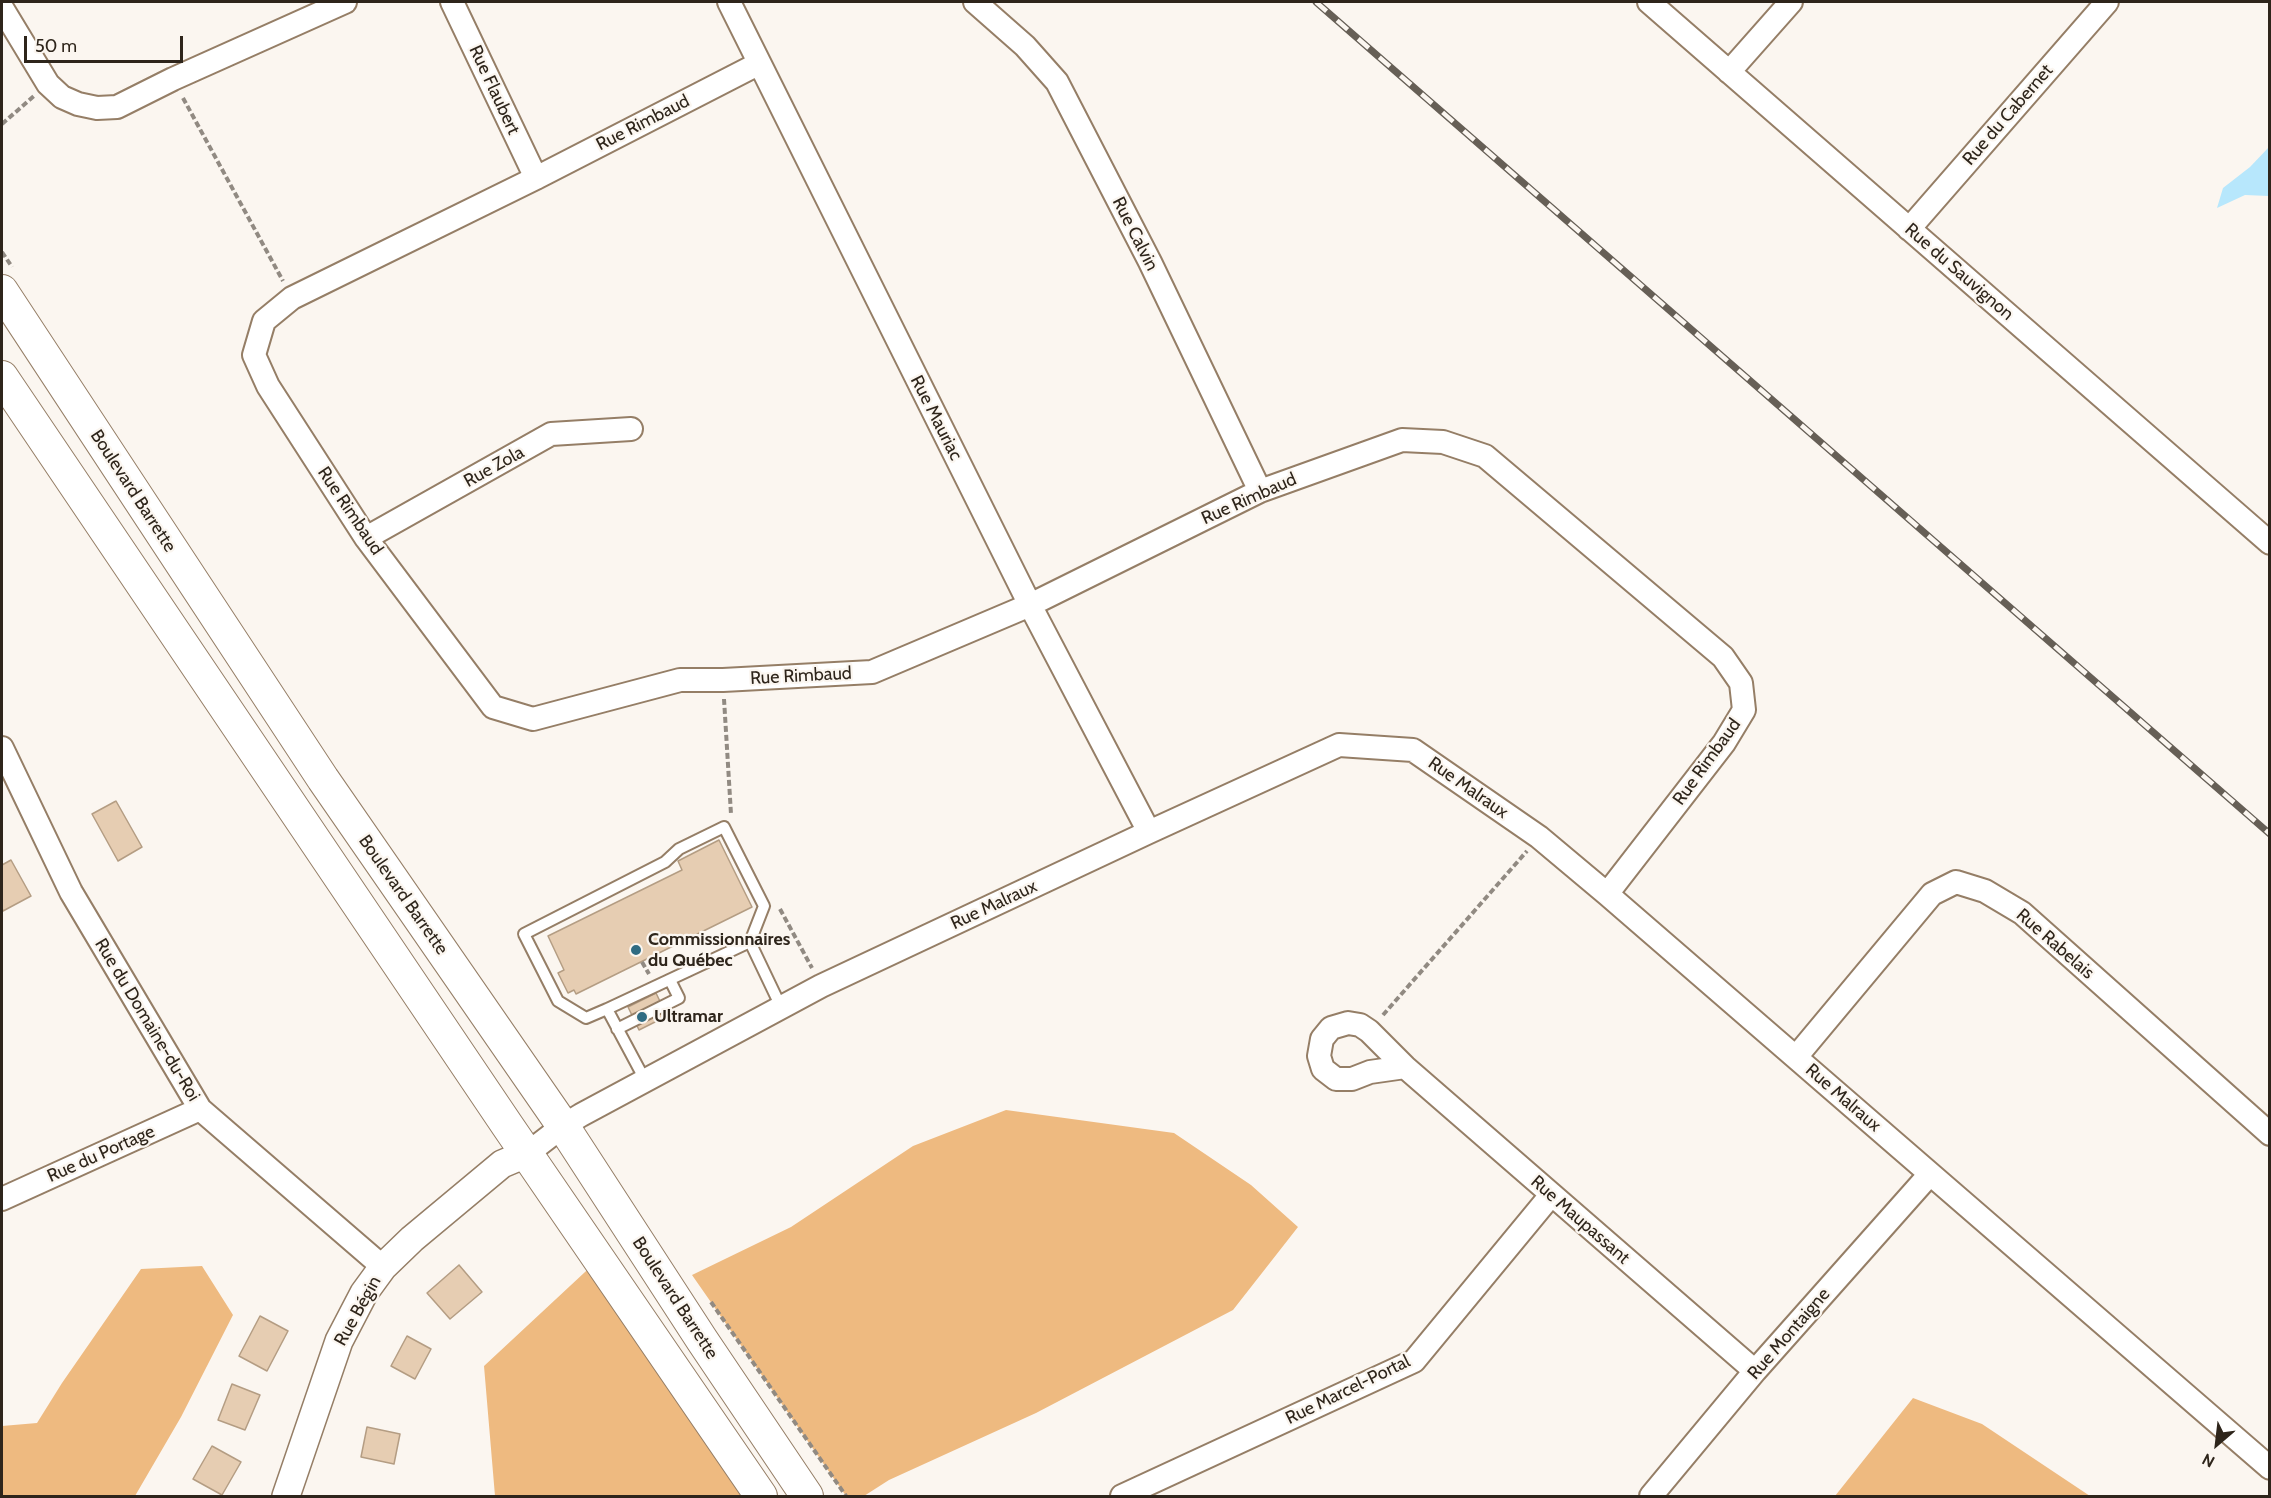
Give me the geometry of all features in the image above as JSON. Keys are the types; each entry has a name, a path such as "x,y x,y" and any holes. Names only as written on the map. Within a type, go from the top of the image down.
{"main road":[{"name":"Boulevard Barrette","path":"2,291 323,779 563,1126 702,1341 807,1497"},
{"path":"2,376 761,1497"}],"street":[{"path":"2,8 48,84 62,97 78,104 97,108 117,106 345,2"},
{"name":"Rue Flaubert","path":"452,2 536,178"},
{"name":"Rue Mauriac","path":"729,2 1030,605 1149,832"},
{"name":"Rue Calvin","path":"975,2 1025,46 1057,82 1150,262 1260,491"},
{"name":"Rue du Sauvignon","path":"1649,2 2270,543"},
{"path":"1729,72 1791,2"},
{"name":"Rue du Cabernet","path":"1910,229 2107,2"},
{"name":"Rue Rimbaud","path":"758,64 536,178 292,297 264,321 254,355 268,386 366,538 493,707 532,719 680,680 872,672 1030,605 1260,491 1402,440 1443,442 1485,456 1723,657 1741,683 1744,710 1724,743 1607,894"},
{"name":"Rue Zola","path":"366,538 551,434 631,429"},
{"name":"Rue Malraux","path":"528,1153 563,1126 821,986 1149,832 1339,746 1413,750 1539,837 2270,1468"},
{"name":"Rue du Domaine-du-Roi","path":"2,748 70,892 200,1109 383,1267"},
{"name":"Rue Rabelais","path":"1796,1058 1932,894 1956,882 1985,891 2022,913 2270,1134"},
{"path":"1369,1031 1360,1025 1348,1023 1331,1028 1322,1039 1319,1056 1323,1069 1336,1079 1405,1067"},
{"name":"Rue Maupassant","path":"1369,1031 1405,1067 1755,1371"},
{"name":"Rue du Portage","path":"2,1199 200,1109"},
{"name":"Rue Bégin","path":"286,1497 339,1341 364,1293 383,1267 412,1239 502,1164 528,1153"},
{"name":"Rue Montaigne","path":"1651,1497 1755,1371 1930,1174"},
{"name":"Rue Marcel-Portal","path":"1122,1497 1414,1361 1551,1195"}],"lane":[{"path":"724,827 764,906 750,942 670,980 586,1017 558,1001 524,934 665,862 680,849 724,827"},
{"path":"750,942 781,1007"},
{"path":"618,1029 679,998 670,980"},
{"path":"607,1009 645,1080"}],"path":[{"path":"173,79 292,297"},
{"path":"2,124 48,84"},
{"path":"723,680 731,817"},
{"path":"1369,1031 1539,837"},
{"path":"776,901 821,986"}],"shaded area":[{"path":"1006,1110 1174,1133 1251,1185 1298,1227 1233,1310 1036,1413 889,1480 864,1496 846,1496 692,1275 791,1227 913,1146"},
{"path":"599,1259 761,1496 495,1496 484,1366"},
{"path":"202,1266 233,1315 181,1417 135,1496 2,1496 2,1426 37,1423 141,1269"},
{"path":"1913,1398 1982,1424 2090,1496 1835,1496"}],"water":[{"path":"2269,147 2269,196 2245,195 2217,208 2223,188 2250,167"}],"building":[{"path":"116,801 142,847 118,861 92,814"},
{"path":"719,840 752,907 576,994 574,990 568,993 558,973 564,970 548,936 682,870 678,861"},
{"path":"11,860 31,896 3,911 2,865"},
{"path":"656,993 667,1016 639,1030 628,1007"},
{"path":"459,1265 482,1292 450,1319 427,1293"},
{"path":"260,1316 288,1331 267,1371 239,1356"},
{"path":"407,1336 431,1349 415,1379 391,1366"},
{"path":"232,1384 260,1395 245,1430 218,1420"},
{"path":"367,1427 400,1434 394,1464 361,1457"},
{"path":"212,1446 241,1462 222,1495 193,1479"}],"railway":[{"path":"1316,2 2270,834"}],"place":[{"name":"Commissionnaires du Québec","path":"636,950"},
{"name":"Ultramar","path":"642,1017"}]}
